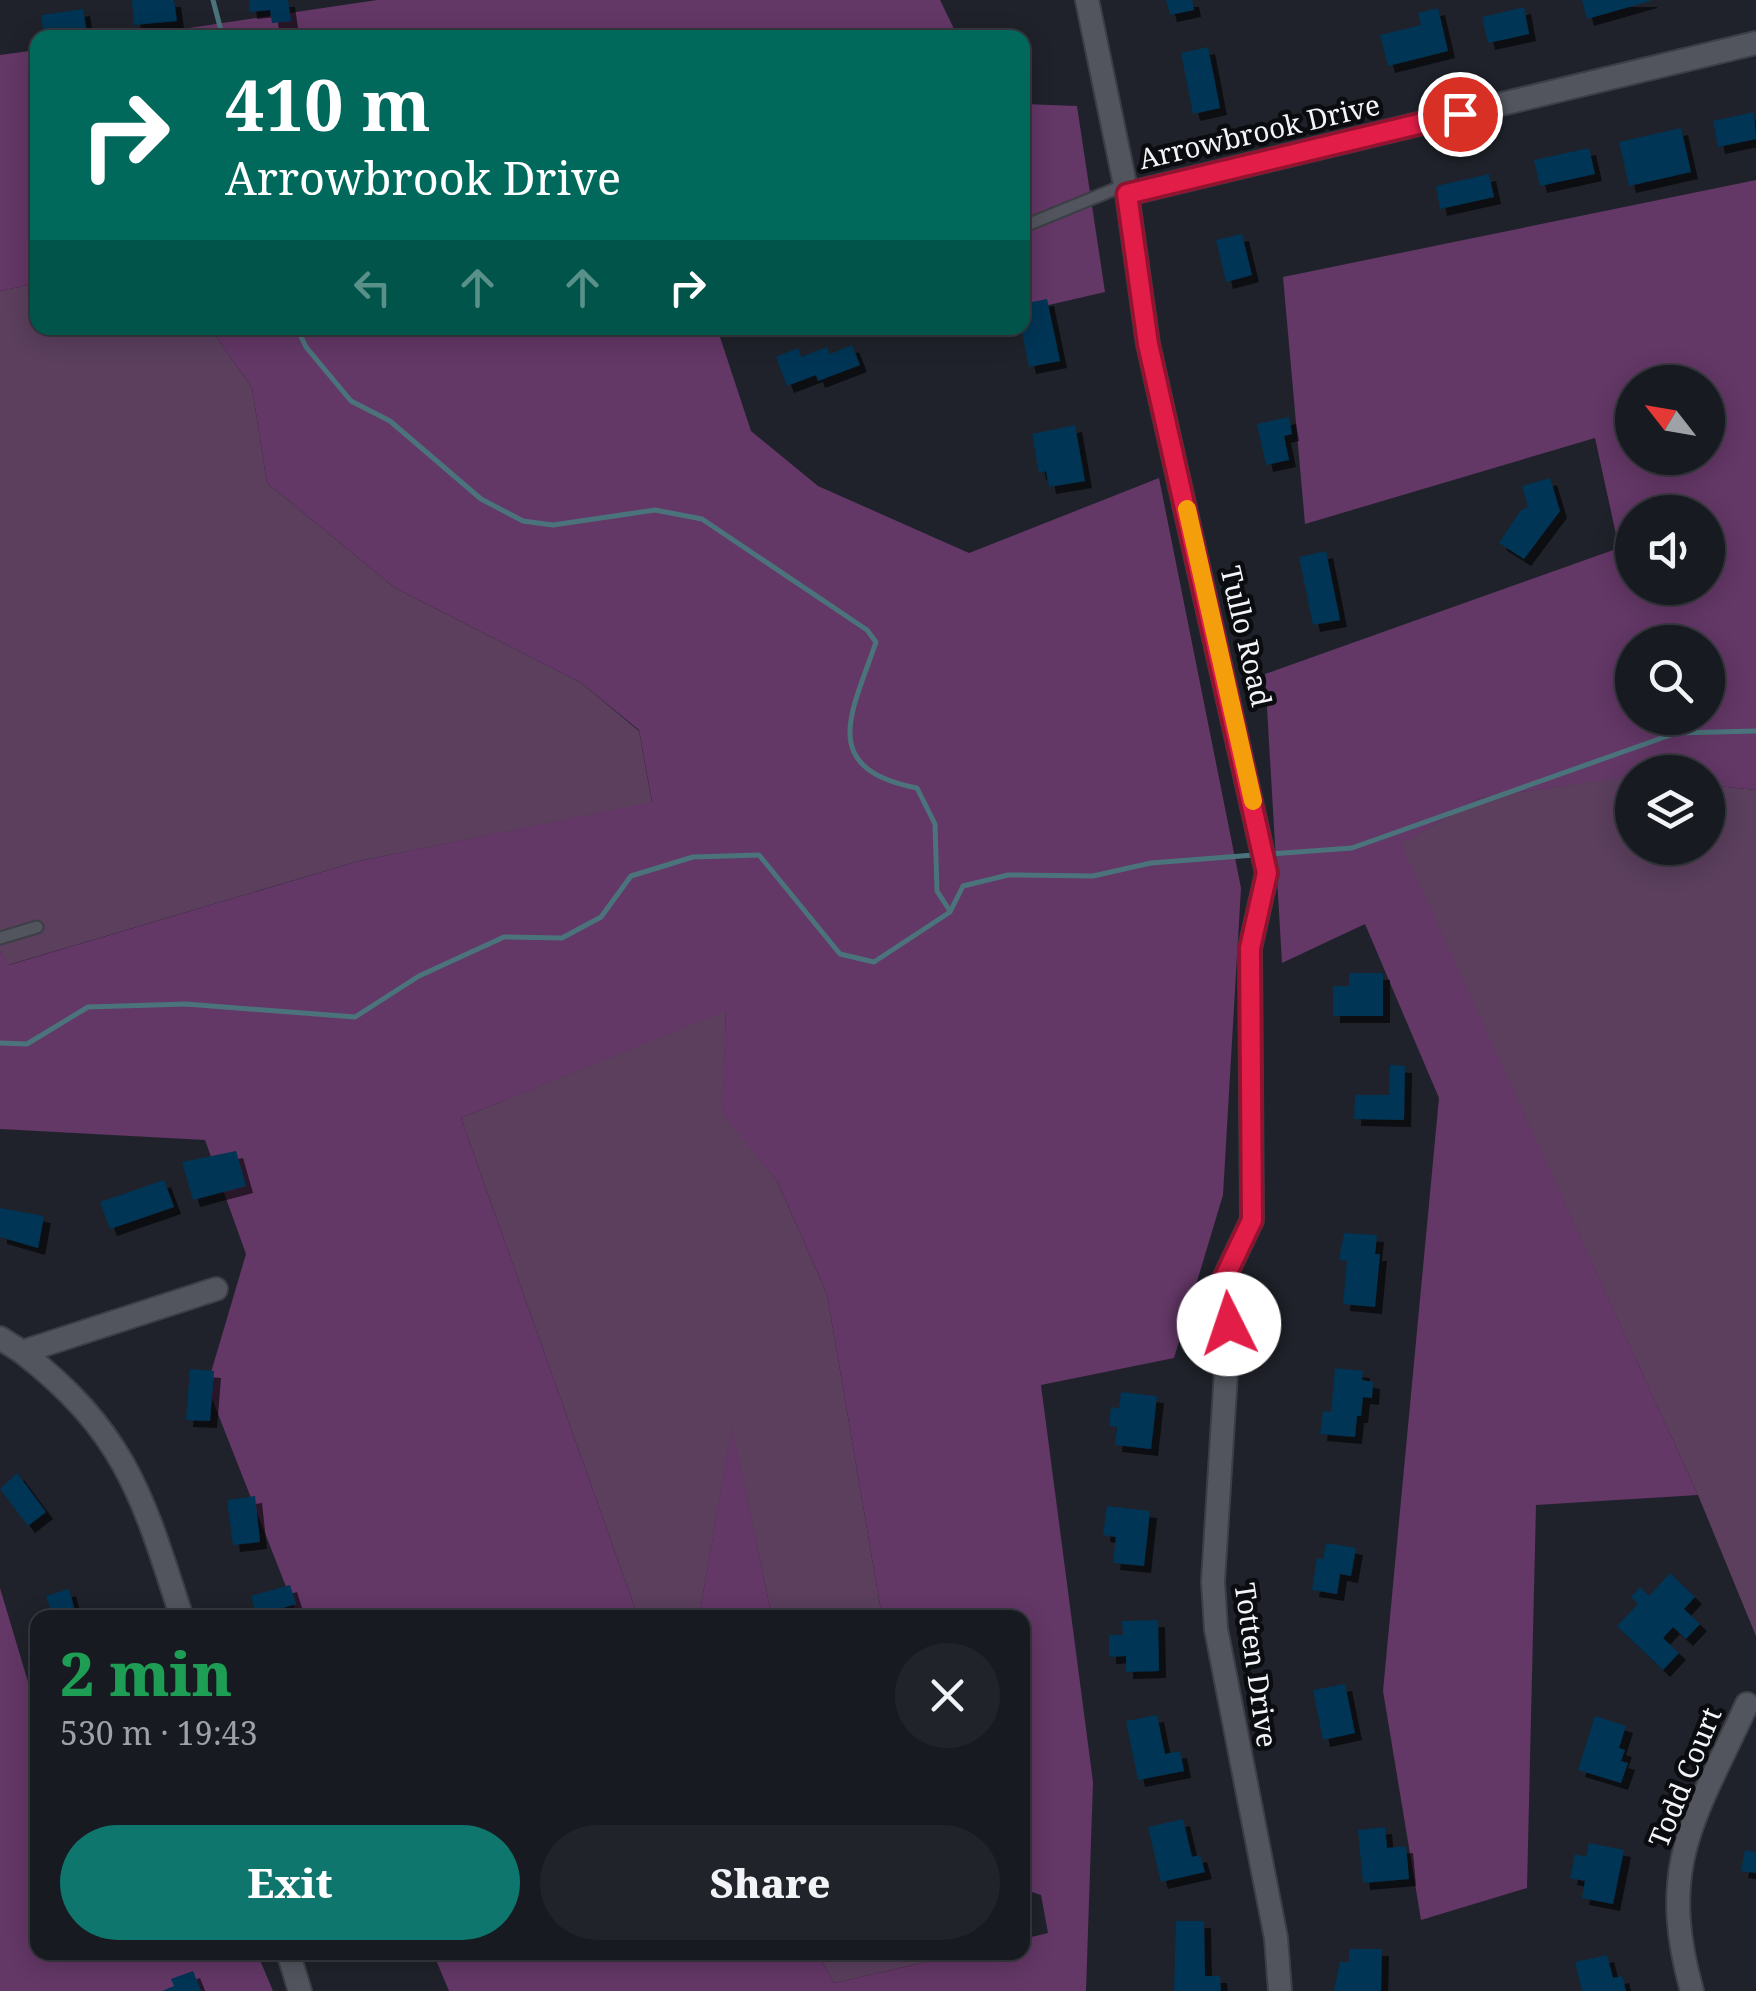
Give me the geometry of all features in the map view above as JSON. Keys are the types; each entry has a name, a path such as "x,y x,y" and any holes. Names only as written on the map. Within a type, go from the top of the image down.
{"street":[{"name":"Tullo Road","path":"1086,0 1126,190 1148,344 1267,873 1250,948 1252,1220 1221,1285"},
{"name":"Arrowbrook Drive","path":"1126,190 1756,43"},
{"name":"Totten Drive","path":"1221,1285 1229,1324 1213,1582 1216,1629 1224,1692 1276,1938 1280,1991"},
{"path":"22,1352 216,1288"},
{"path":"0,1338 75,1398 121,1455 147,1508 179,1610"},
{"name":"Todd Court","path":"1692,1991 1676,1909 1678,1866 1690,1828 1747,1704"},
{"path":"290,1960 300,1991"}],"lane":[{"path":"1030,223 1126,190"},
{"path":"0,938 37,927"}],"shaded area":[{"path":"377,0 940,0 955,30 176,30"},
{"path":"30,51 30,285 0,291 0,55"},
{"path":"1030,104 1077,106 1105,292 1030,309"},
{"path":"1756,180 1756,790 1725,787 1725,755 1615,755 1615,778 1480,798 1401,844 1698,1495 1536,1505 1527,1888 1421,1920 1383,1691 1439,1098 1365,924 1282,963 1265,674 1615,549 1615,605 1725,605 1725,495 1615,495 1615,530 1595,438 1305,524 1283,277"},
{"path":"30,285 30,335 215,335 252,388 267,483 395,588 580,682 639,731 652,803 359,861 8,965 0,951 0,291"},
{"path":"215,335 719,335 751,431 818,486 969,553 1159,478 1241,888 1223,1195 1174,1358 1041,1385 1093,1782 1086,1991 449,1991 436,1960 821,1960 834,1983 935,1960 1030,1960 1030,1937 1048,1933 1041,1895 1030,1891 1030,1610 881,1610 827,1294 777,1181 722,1114 726,1011 461,1118 636,1610 295,1610 207,1386 246,1254 205,1140 0,1129 0,951 9,965 359,861 652,802 639,730 580,682 395,588 267,483 252,388"},
{"path":"1615,778 1615,865 1725,865 1725,787 1756,790 1756,1636 1698,1495 1400,844 1480,798"},
{"path":"726,1010 723,1113 777,1181 827,1294 881,1610 771,1610 732,1429 700,1610 636,1610 461,1118"},
{"path":"732,1426 771,1610 700,1610"},
{"path":"0,1588 30,1689 30,1960 260,1960 273,1991 0,1991"},
{"path":"821,1960 935,1960 834,1983"}],"building":[{"path":"132,0 174,0 177,21 134,25"},
{"path":"249,0 288,0 291,21 272,23 270,10 250,12"},
{"path":"1166,0 1192,0 1194,10 1170,15"},
{"path":"1582,0 1650,0 1650,1 1587,19"},
{"path":"1524,7 1529,34 1488,43 1482,17"},
{"path":"1438,8 1448,51 1388,66 1380,35 1421,25 1418,13"},
{"path":"83,9 86,30 43,30 41,15"},
{"path":"1208,47 1220,108 1193,114 1181,53"},
{"path":"1754,112 1756,139 1718,147 1713,121"},
{"path":"1681,128 1691,172 1629,186 1619,142"},
{"path":"1589,148 1595,174 1540,186 1534,160"},
{"path":"1489,174 1494,197 1440,209 1436,186"},
{"path":"1242,234 1252,275 1226,282 1216,240"},
{"path":"1047,299 1060,361 1029,367 1022,335 1030,335 1030,302"},
{"path":"852,345 860,365 818,381 816,375 787,386 776,357 798,348 801,357 827,347 830,354"},
{"path":"1289,417 1292,434 1284,436 1289,460 1266,465 1257,424"},
{"path":"1075,425 1085,481 1049,487 1046,471 1039,473 1032,434"},
{"path":"1550,478 1560,511 1524,559 1499,543 1521,510 1528,507 1522,486"},
{"path":"1326,551 1340,620 1313,625 1299,557"},
{"path":"1349,973 1383,973 1383,1016 1333,1016 1333,986 1349,986"},
{"path":"1390,1065 1405,1066 1404,1120 1354,1119 1355,1095 1389,1095"},
{"path":"236,1151 246,1186 193,1200 182,1162"},
{"path":"164,1180 174,1207 110,1229 100,1202"},
{"path":"0,1208 44,1216 38,1248 0,1237"},
{"path":"1344,1233 1377,1235 1375,1254 1380,1254 1375,1307 1343,1304 1347,1261 1339,1260"},
{"path":"1335,1368 1363,1371 1362,1380 1373,1382 1372,1398 1363,1397 1355,1437 1320,1434 1323,1411 1331,1412"},
{"path":"190,1369 214,1371 210,1421 186,1420"},
{"path":"1121,1392 1157,1396 1151,1449 1115,1445 1117,1427 1109,1426 1111,1407 1119,1408"},
{"path":"17,1473 46,1512 28,1526 0,1489"},
{"path":"255,1496 260,1542 233,1545 227,1500"},
{"path":"1107,1506 1150,1511 1144,1566 1113,1563 1116,1537 1103,1535"},
{"path":"1326,1543 1356,1548 1351,1576 1340,1574 1337,1594 1312,1590 1317,1558 1323,1559"},
{"path":"1670,1573 1695,1597 1684,1609 1700,1624 1686,1639 1673,1627 1663,1638 1679,1653 1663,1670 1617,1626 1638,1604 1631,1597 1640,1587 1649,1596"},
{"path":"290,1585 296,1604 284,1610 255,1610 251,1596"},
{"path":"69,1589 75,1610 50,1610 46,1596"},
{"path":"1158,1620 1159,1671 1126,1672 1126,1656 1109,1657 1109,1635 1123,1635 1122,1621"},
{"path":"1345,1684 1355,1733 1323,1740 1313,1690"},
{"path":"1157,1715 1165,1754 1180,1751 1184,1771 1138,1780 1126,1721"},
{"path":"1595,1716 1626,1726 1619,1748 1625,1750 1621,1761 1628,1763 1621,1783 1578,1770"},
{"path":"1183,1819 1192,1857 1200,1855 1205,1872 1161,1882 1148,1827"},
{"path":"1385,1827 1387,1848 1406,1846 1409,1879 1363,1883 1358,1830"},
{"path":"1589,1843 1624,1850 1613,1904 1582,1898 1585,1881 1570,1878 1575,1854 1586,1857"},
{"path":"1745,1850 1756,1852 1756,1873 1741,1871"},
{"path":"1176,1921 1204,1921 1205,1976 1220,1976 1221,1991 1174,1991"},
{"path":"1349,1949 1382,1949 1381,1991 1334,1991 1340,1962 1349,1962"},
{"path":"1607,1955 1613,1978 1622,1976 1626,1991 1582,1991 1575,1962"},
{"path":"193,1971 201,1991 162,1991 174,1986 171,1979"}],"waterway":[{"path":"213,0 221,30"},
{"path":"300,335 351,401 390,421 481,499 523,521 553,525 655,510 702,519 867,630 876,642 852,714 850,734 854,752 865,767 886,779 917,788 935,824 937,891 950,911"},
{"path":"1270,854 1352,848 1676,733 1756,731"},
{"path":"0,1043 27,1044 88,1007 186,1004 355,1017 419,976 504,937 562,938 601,917 631,876 693,857 759,855 840,954 874,962 950,912 963,886 1008,875 1093,876 1151,863 1254,855"}],"slow traffic":[{"path":"1187,509 1253,801"}],"route":[{"path":"1229,1324 1221,1285 1252,1220 1250,948 1267,873 1248,774 1148,344 1127,194 1460,114"}]}
